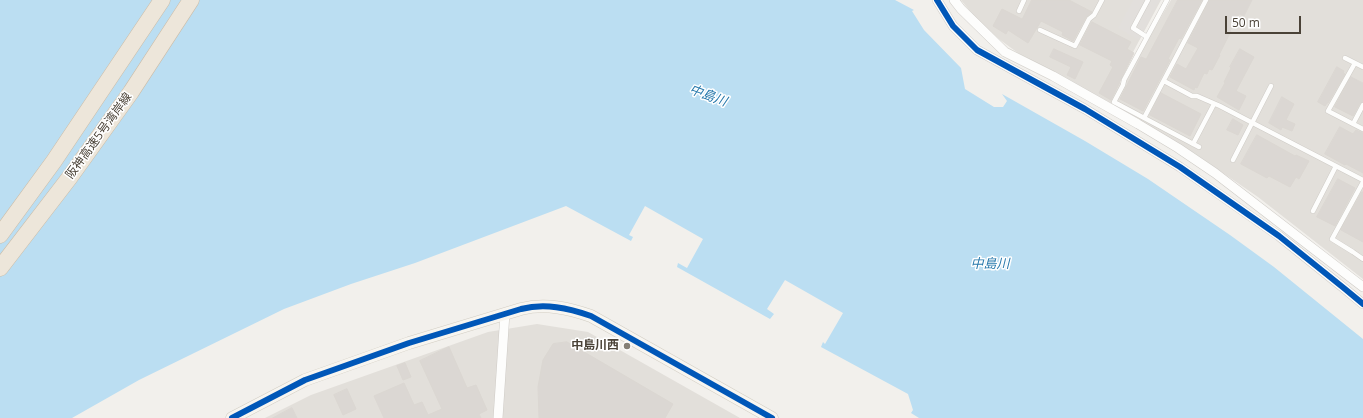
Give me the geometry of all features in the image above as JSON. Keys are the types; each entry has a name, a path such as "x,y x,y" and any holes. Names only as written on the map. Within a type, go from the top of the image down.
{"highway":[{"name":"阪神高速5号湾岸線","path":"0,235 54,161 162,0"},
{"name":"阪神高速5号湾岸線","path":"0,268 70,178 123,104 192,0"}],"street":[{"path":"937,0 953,26 977,50 1085,109 1180,167 1279,236 1363,304"},
{"path":"954,0 961,9 1005,52 1053,76 1178,148 1215,173 1363,287"},
{"path":"232,418 306,380 409,343 532,306 576,310 591,316 772,418"},
{"path":"498,418 505,313"}],"lane":[{"path":"1019,11 1024,0"},
{"path":"1040,30 1075,46 1089,19 1094,15 1102,0"},
{"path":"1147,36 1133,28 1148,0"},
{"path":"1167,0 1124,80 1114,102 1199,146"},
{"path":"1144,118 1206,0"},
{"path":"1346,58 1363,67"},
{"path":"1355,63 1328,111 1363,129"},
{"path":"1164,81 1192,96 1197,96 1252,122 1363,181 1332,239 1362,259"},
{"path":"1233,160 1271,86"},
{"path":"1193,144 1214,104"},
{"path":"1353,124 1363,105"},
{"path":"1313,211 1336,166"}],"shaded area":[{"path":"961,0 1161,0 1118,80 1122,84 1171,0 1363,0 1363,279 1258,197 1194,153 1112,104 1018,53 999,39 974,16"},
{"path":"1133,0 1160,0 1139,40 1118,28"},
{"path":"537,324 588,332 740,418 265,418 311,395 488,332"}],"water":[{"name":"中島川","path":"0,0 895,0 914,10 912,11 924,30 961,68 965,89 994,107 1003,107 1007,101 1002,94 1148,179 1274,267 1363,339 1363,418 919,418 911,413 913,410 908,394 821,347 823,342 825,344 843,313 785,280 767,309 774,314 770,319 677,267 678,263 687,268 703,239 645,206 629,235 633,237 631,241 566,206 415,263 351,284 284,309 139,380 72,418 0,418"}],"building":[{"path":"1032,0 1069,0 1092,12 1086,17 1073,41 1062,35 1063,32 1041,21 1028,43 1008,30 1006,34 993,26 1002,9 1022,19"},
{"path":"1178,0 1202,0 1181,39 1179,38 1168,59 1170,60 1143,111 1120,99 1141,57 1146,59"},
{"path":"1210,0 1252,0 1244,16 1239,14 1212,70 1209,69 1207,74 1204,73 1197,88 1195,87 1194,90 1170,77 1177,64 1186,69 1198,48 1188,43"},
{"path":"1092,22 1131,42 1127,49 1134,53 1111,100 1099,93 1113,67 1110,65 1112,61 1080,45"},
{"path":"1054,49 1083,62 1075,79 1067,75 1071,67 1050,57"},
{"path":"1240,49 1254,57 1236,91 1246,96 1239,110 1217,97 1225,83 1224,82 1231,68 1230,67"},
{"path":"1337,67 1344,71 1343,73 1345,74 1325,106 1318,102"},
{"path":"1351,77 1363,83 1363,101 1360,103 1353,116 1335,107"},
{"path":"1161,93 1201,114 1190,136 1150,115"},
{"path":"1282,97 1294,104 1286,120 1295,124 1292,131 1282,127 1281,130 1269,123"},
{"path":"1233,119 1243,125 1238,135 1227,130"},
{"path":"1340,127 1353,134 1356,130 1363,133 1363,173 1325,154"},
{"path":"1257,135 1295,156 1296,155 1309,161 1299,179 1296,177 1290,187 1269,176 1267,178 1241,164"},
{"path":"1338,179 1355,188 1335,226 1317,217"},
{"path":"1363,192 1363,242 1341,230"},
{"path":"567,342 673,404 665,418 539,418 538,387 543,360 553,344"},
{"path":"449,347 467,388 476,385 487,410 479,414 481,418 384,418 374,396 404,383 414,405 422,402 428,415 442,409 420,361"},
{"path":"405,363 411,377 403,380 397,366"},
{"path":"347,389 356,409 343,415 334,395"},
{"path":"292,408 297,418 273,418"}],"cycle path":[{"path":"937,0 953,26 977,50 1085,109 1180,167 1279,236 1363,304"},
{"path":"232,418 305,380 409,343 521,309 539,306 556,307 591,316 772,418"}],"place":[{"name":"中島川西","path":"627,346"}]}
